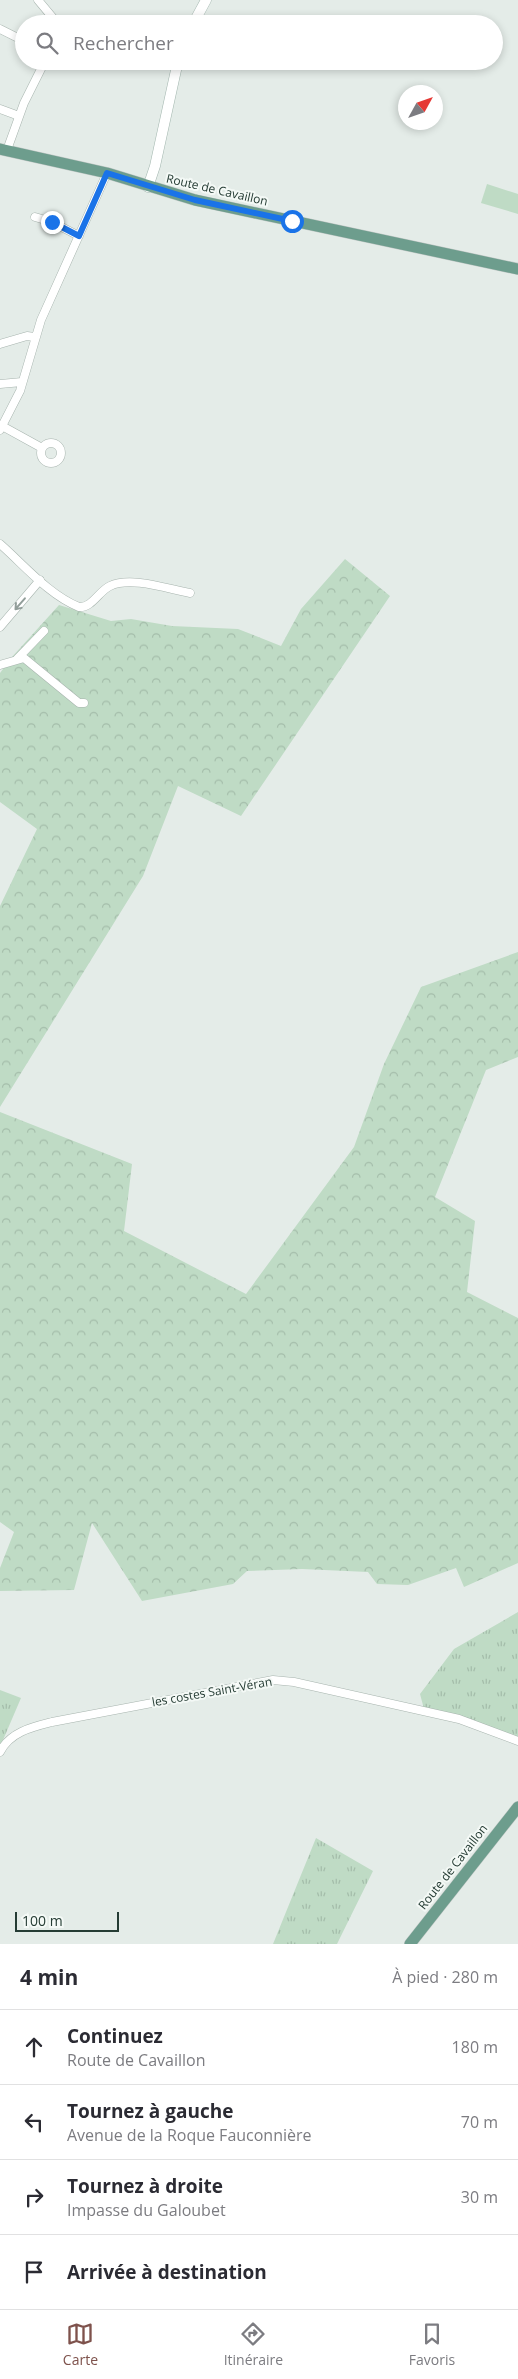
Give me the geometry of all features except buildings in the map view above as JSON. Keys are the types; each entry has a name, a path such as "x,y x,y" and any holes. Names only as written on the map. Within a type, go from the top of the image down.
{"main road":[{"name":"Route de Cavaillon","path":"3,150 107,173 195,200 518,269"},
{"name":"Route de Cavaillon","path":"410,1944 518,1807"}],"street":[{"path":"38,0 50,15"},
{"path":"198,15 206,0"},
{"path":"0,29 15,36"},
{"path":"3,150 41,70"},
{"path":"148,187 156,166 176,70"},
{"path":"0,110 19,116"},
{"path":"42,448 1,428 22,382 34,337 107,173"},
{"path":"35,218 52,222 79,236"},
{"path":"0,344 27,336 34,337"},
{"path":"0,384 22,382"},
{"path":"0,544 40,580 70,603 82,608 110,585 128,581 190,593"},
{"path":"0,627 40,580"},
{"path":"17,659 44,631"},
{"path":"0,665 17,659 27,660 79,703 84,703"},
{"name":"les costes Saint-Véran","path":"0,1752 12,1737 24,1729 155,1701 273,1680 294,1682 459,1719 518,1741"}],"green space":[{"path":"487,184 518,194 518,214 481,203"},
{"path":"345,559 390,596 241,816 178,786 143,876 0,1107 0,906 37,829 0,802 0,673 59,605 111,621 131,619 172,626 238,629 281,646 301,609"},
{"path":"518,952 518,1057 486,1070 435,1197 475,1221 467,1292 518,1318 518,1563 464,1587 456,1568 408,1585 377,1584 368,1572 302,1569 247,1571 233,1584 142,1601 92,1523 74,1590 0,1591 0,1568 14,1532 0,1522 0,1112 132,1164 124,1231 246,1294 354,1147 384,1064 421,987"},
{"path":"518,1612 518,1737 470,1719 424,1709 420,1694 454,1649"},
{"path":"0,1690 21,1698 0,1747"},
{"path":"316,1838 373,1871 337,1944 273,1944"}],"route":[{"path":"52,222 79,236 107,173 195,200 292,221"}]}
